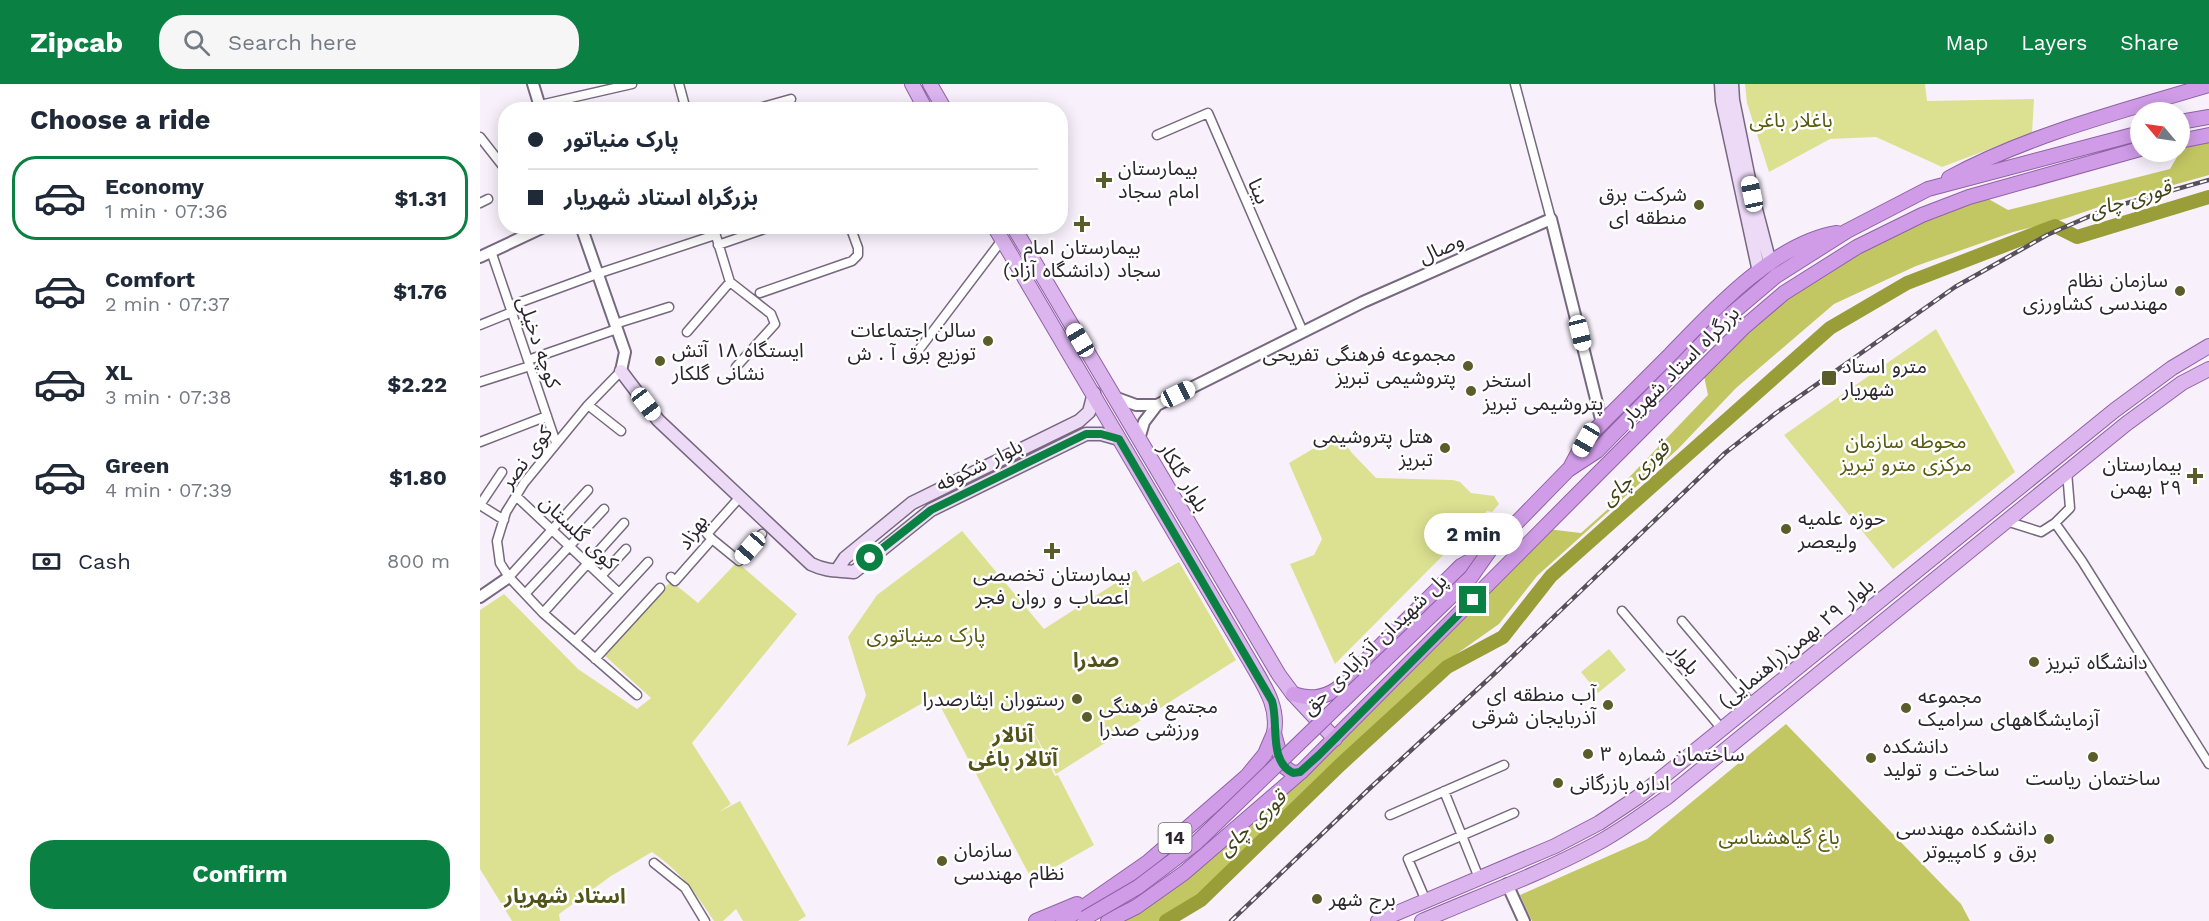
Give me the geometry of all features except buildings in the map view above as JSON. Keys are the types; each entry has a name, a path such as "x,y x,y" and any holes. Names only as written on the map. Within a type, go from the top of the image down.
{"highway":[{"path":"1928,189 1985,158 2084,123 2206,85"},
{"path":"2190,121 2209,117"},
{"path":"2190,139 2209,135"},
{"name":"بزرگراه استاد شهریار","path":"1490,550 1568,470 1597,451 1730,315 1776,276 1847,231 1928,189 2130,136"},
{"name":"بزرگراه استاد شهریار","path":"1108,921 1136,907 1184,873 1300,772 1734,336 1784,293 1857,247 1922,215 1969,197 2130,152"},
{"path":"1568,470 1586,440 1720,303 1764,267 1808,242 1847,231"},
{"path":"1293,694 1313,698 1336,689 1461,566 1490,550"},
{"name":"پل شهیدان آذرآبادی حق","path":"1081,920 1155,876 1216,825 1471,577 1490,550"},
{"path":"1336,689 1335,703 1339,709 1351,715 1358,714"},
{"path":"1274,734 1283,766 1293,773 1300,772"},
{"path":"1247,776 1265,754 1274,734"},
{"path":"1247,776 1257,775 1267,782 1270,788 1269,800"},
{"name":"14","path":"1098,896 1148,862 1247,776"},
{"path":"1036,921 1098,896"},
{"path":"1063,921 1098,896"}],"main road":[{"path":"912,84 922,102"},
{"path":"930,84 940,102"},
{"path":"1722,84 1752,194 1764,267"},
{"path":"1728,100 1732,84"},
{"name":"بلوار گلکار","path":"999,234 1094,393 1272,701 1276,715 1274,734"},
{"name":"بلوار گلکار","path":"1018,234 1266,654 1293,694 1335,739"},
{"name":"بلوار ٢٩ بهمن(راهنمایی)","path":"1378,921 1555,846 1599,823 1638,797 2115,410 2172,368 2209,346"},
{"name":"بلوار ٢٩ بهمن(راهنمایی)","path":"1422,921 1596,844 1657,804 2126,424 2182,383 2209,369"},
{"name":"بلوار شکوفه","path":"621,371 658,420 811,564 825,571 854,572 931,510 1086,434"},
{"path":"1094,393 1089,412 1079,421 1087,426 1086,434 1101,434 1119,439"},
{"path":"2115,410 2126,424"},
{"name":"بلوار شکوفه","path":"837,570 845,558 912,502 1079,421"}],"street":[{"path":"533,84 538,102"},
{"path":"560,102 632,84"},
{"path":"679,84 684,102"},
{"path":"1515,84 1602,423"},
{"path":"780,102 791,99"},
{"name":"بینا","path":"1157,135 1208,113 1303,332"},
{"path":"480,137 498,160"},
{"name":"وصال","path":"1157,405 1363,302 1551,219"},
{"path":"480,257 529,234"},
{"path":"583,234 625,352 621,371"},
{"path":"760,293 852,261 858,255 853,234"},
{"path":"480,325 511,309 597,274 715,236 730,282 771,314 775,324 736,367"},
{"path":"918,351 1002,240"},
{"name":"کوچه دخیلی","path":"491,252 556,443"},
{"path":"687,332 730,282"},
{"path":"480,382 669,308"},
{"name":"کوی نصر","path":"509,577 500,563 497,541 506,512 556,443 621,371"},
{"path":"1114,397 1136,405 1157,405"},
{"path":"588,405 621,431"},
{"path":"1139,440 1144,422 1157,405"},
{"path":"480,442 547,416"},
{"path":"502,472 480,505 504,520"},
{"path":"2006,521 2042,532 2055,523 2070,508 2067,472"},
{"path":"480,597 509,577 588,490"},
{"name":"کوی گلستان","path":"516,496 619,593"},
{"name":"بهزاد","path":"671,577 675,581 712,539 707,534 740,497"},
{"path":"525,594 604,509"},
{"path":"543,613 624,523"},
{"path":"2055,523 2082,561 2209,764"},
{"path":"712,539 739,561 762,534"},
{"path":"602,576 627,549"},
{"path":"575,641 648,562"},
{"path":"509,577 543,613 637,695"},
{"path":"595,659 660,588"},
{"name":"بلوار","path":"1622,611 1722,729"},
{"path":"1682,621 1752,704"},
{"path":"1390,815 1504,765"},
{"path":"1444,791 1479,878"},
{"path":"1426,901 1408,859 1514,813"},
{"path":"654,863 685,888 705,921"},
{"path":"1507,884 1524,921"}],"green space":[{"name":"باغلار باغی","path":"1745,84 1925,84 1927,101 2034,99 2032,133 1942,167 1876,137 1830,139 1769,172 1747,103"},
{"path":"2209,141 2209,175 2013,232 1916,266 1834,304 1736,388 1678,449 1537,576 1499,624 1455,655 1194,901 1160,921 1121,921 1180,883 1547,529 1581,533 1608,509 1616,491 1708,395 1704,376 1782,300 1854,253 1931,217 1985,197 2008,210 2170,169 2174,162 2190,162 2190,144"},
{"name":"محوطه سازمان مرکزی مترو تبریز","path":"1936,329 2015,472 1893,569 1784,435"},
{"path":"1338,434 1352,453 1376,478 1453,480 1460,482 1471,493 1494,496 1499,504 1492,512 1487,511 1335,664 1290,564 1314,555 1322,539 1289,463"},
{"name":"پارک مینیاتوری","path":"962,531 1044,629 1136,570 1143,582 1179,562 1236,660 1056,774 1024,713 1055,776 1058,775 1094,845 1032,880 935,696 847,746 866,695 848,637 877,595"},
{"path":"737,562 797,614 692,743 731,804 719,812 740,801 806,916 798,921 743,921 736,909 723,921 714,921 687,883 672,867 652,852 611,876 559,914 560,921 512,921 480,869 480,610 504,594 578,669 637,709 651,698 603,654 671,581 698,603"},
{"path":"1609,649 1626,670 1598,693 1581,672"},
{"name":"باغ گیاهشناسی","path":"1786,724 1961,904 1970,921 1532,921 1520,895 1647,839"}],"waterway":[{"name":"قوری چای","path":"1166,921 1201,900 1340,765 1447,667 1503,637 1551,576 1830,328 1907,283 2055,226 2077,237 2209,197"}],"railway":[{"path":"1231,921 1725,453 1776,413 1955,287 2047,235 2106,209 2209,180"}],"place":[{"name":"بیمارستان امام سجاد","path":"1104,180"},
{"name":"شرکت برق منطقه ای","path":"1699,205"},
{"name":"بیمارستان امام سجاد (دانشگاه آزاد)","path":"1082,224"},
{"name":"سازمان نظام مهندسی کشاورزی","path":"2180,291"},
{"name":"سالن اجتماعات توزیع برق آ . ش","path":"988,341"},
{"name":"ایستگاه ۱۸ آتش نشانی گلکار","path":"660,361"},
{"name":"مجموعه فرهنگی تفریحی پتروشیمی تبریز","path":"1468,366"},
{"name":"مترو استاد شهریار","path":"1829,378"},
{"name":"استخر پتروشیمی تبریز","path":"1471,391"},
{"name":"هتل پتروشیمی تبریز","path":"1445,448"},
{"name":"بیمارستان ٢٩ بهمن","path":"2195,476"},
{"name":"حوزه علمیه ولیعصر","path":"1786,529"},
{"name":"بیمارستان تخصصی اعصاب و روان فجر","path":"1052,551"},
{"name":"دانشگاه تبریز","path":"2034,662"},
{"name":"رستوران ایثارصدرا","path":"1077,699"},
{"name":"آب منطقه ای آذربایجان شرقی","path":"1608,705"},
{"name":"مجموعه آزمایشگاههای سرامیک","path":"1906,708"},
{"name":"مجتمع فرهنگی ورزشی صدرا","path":"1087,717"},
{"name":"ساختمان شماره ۳","path":"1588,754"},
{"name":"ساختمان ریاست","path":"2093,757"},
{"name":"دانشکده ساخت و تولید","path":"1871,758"},
{"name":"اداره بازرگانی","path":"1558,783"},
{"name":"دانشکده مهندسی برق و کامپیوتر","path":"2049,839"},
{"name":"سازمان نظام مهندسی","path":"942,861"},
{"name":"برج شهر","path":"1317,899"}],"district":[{"name":"صدرا","path":"1096,660"},
{"name":"آنالار آتالار باغی","path":"1013,747"},
{"name":"استاد شهریار","path":"565,896"}],"route":[{"path":"870,558 931,510 1086,434 1101,434 1119,439 1272,701 1276,715 1274,734 1277,749 1283,766 1293,773 1300,772 1319,755 1473,600"}]}
